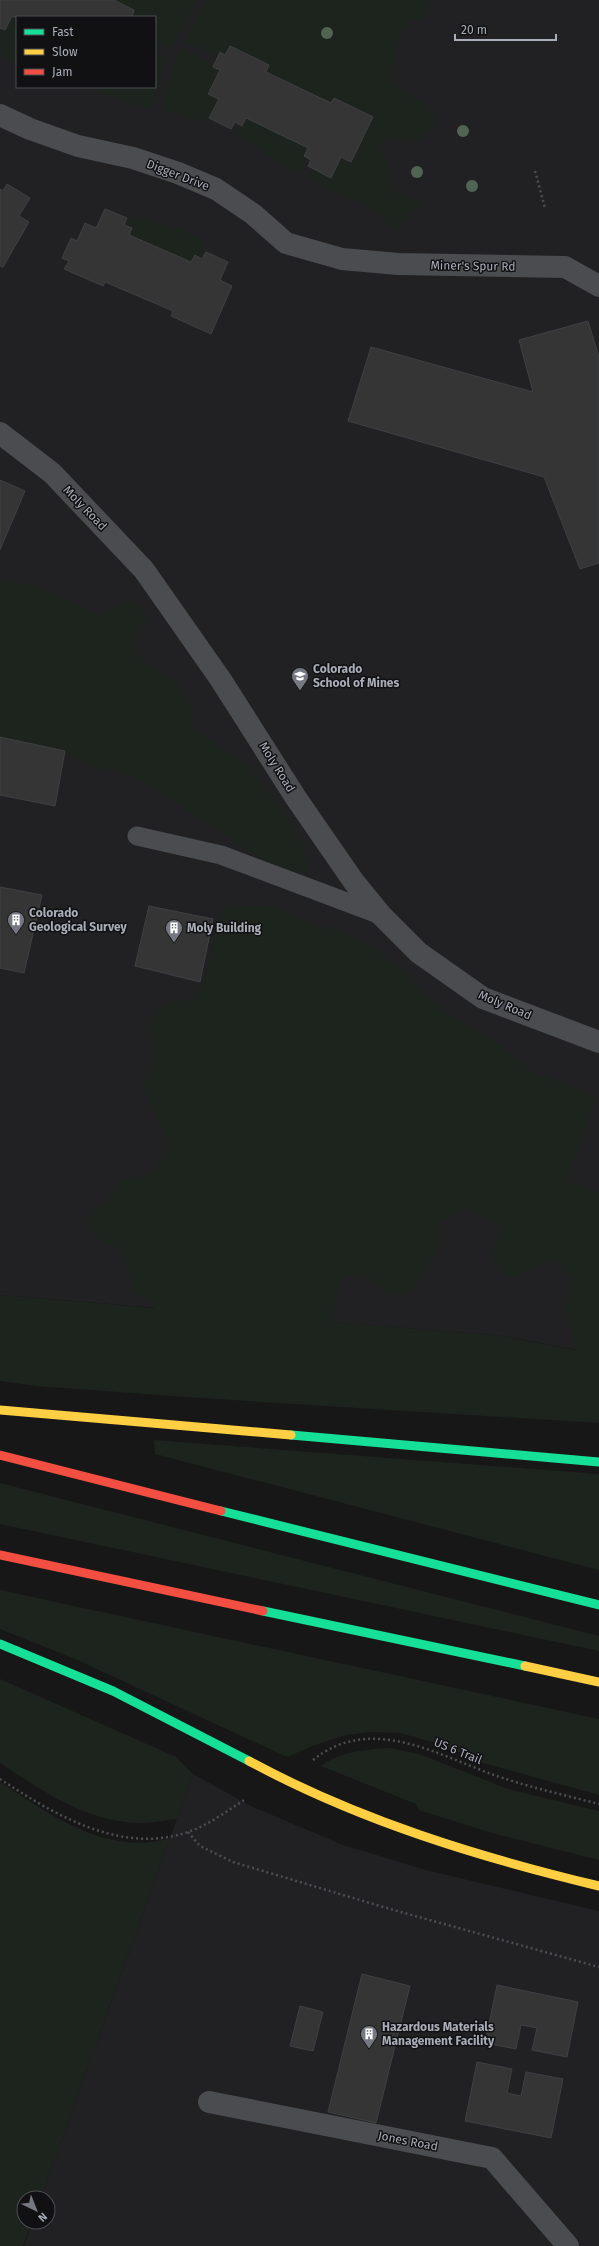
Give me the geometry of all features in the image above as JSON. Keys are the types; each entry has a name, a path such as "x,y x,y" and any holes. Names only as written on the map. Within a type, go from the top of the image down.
{"highway":[{"path":"0,1410 599,1462"},
{"path":"0,1455 328,1540 599,1605"},
{"path":"0,1555 599,1682"},
{"path":"0,1644 100,1686 178,1723 275,1775 390,1825 476,1854 599,1886"}],"street":[{"name":"Digger Drive","path":"0,115 30,129 78,146 133,158 216,189 253,214 286,243 342,259"},
{"name":"Miner's Spur Rd","path":"342,259 398,264 565,267 599,286"},
{"name":"Moly Road","path":"0,433 52,473 144,570 221,680 296,798 354,882 381,915 419,953 483,998 599,1042"},
{"name":"Jones Road","path":"209,2102 492,2158 568,2246"}],"lane":[{"path":"137,836 221,855 381,915"}],"path":[{"path":"535,171 545,208"},
{"name":"US 6 Trail","path":"311,1761 323,1752 345,1743 371,1740 403,1741 424,1747 511,1780 599,1804"},
{"path":"0,1779 63,1816 114,1835 144,1840 188,1832 246,1799"},
{"path":"188,1832 200,1846 233,1862 390,1909 599,1967"}],"shaded area":[{"name":"Colorado School of Mines","path":"0,0 599,0 599,1354 502,1336 0,1295"},
{"path":"114,0 198,0 171,50 156,42 156,16 132,16 134,10"},
{"path":"207,0 430,0 430,15 412,21 401,32 393,68 394,81 404,92 429,106 437,121 423,136 418,139 384,140 381,149 391,170 389,185 397,194 425,204 404,220 396,230 364,202 337,194 311,180 310,174 312,169 331,177 341,157 351,162 373,117 334,98 331,103 266,72 269,65 230,46 225,55 220,52 218,57 185,41"},
{"path":"12,16 16,18 16,63 0,52 0,28 5,30"},
{"path":"181,48 214,64 213,67 220,70 208,94 219,99 207,122 167,112 165,106 166,90"},
{"path":"156,52 168,58 152,106 147,108 95,91 97,88 156,88"},
{"path":"246,118 308,148 304,156 307,158 302,169 297,172 292,171 239,136 237,131 239,125 243,126"},
{"path":"134,217 181,229 205,242 200,258 195,255 191,262 129,235 132,228 127,226 130,219"},
{"path":"0,580 37,586 101,615 131,599 148,617 132,643 143,660 177,683 192,707 193,729 250,767 282,810 304,846 309,873 279,870 136,777 82,763 65,751 0,737"},
{"path":"227,904 242,907 266,905 288,912 306,922 341,931 371,946 402,969 419,989 441,1008 502,1046 533,1072 597,1097 567,1181 599,1192 599,1423 200,1398 36,1386 0,1381 0,1295 155,1308 146,1299 131,1293 130,1275 123,1250 98,1239 86,1220 113,1194 121,1181 154,1171 170,1147 142,1084 151,1068 154,1056 149,1027 153,1018 161,1007 170,1003 193,998 206,976 216,930","holes":["464,1208 487,1218 500,1229 492,1257 510,1278 552,1259 572,1278 565,1309 576,1350 502,1336 333,1322 338,1292 344,1275 369,1277 389,1296 410,1294 440,1245 441,1223"]},
{"path":"154,1440 599,1474 599,1570 155,1454"},
{"path":"0,1483 599,1636 599,1651 0,1524"},
{"path":"0,1590 599,1719 599,1795 480,1762 440,1744 400,1733 371,1732 346,1735 315,1745 287,1757 73,1658 0,1629"},
{"path":"0,1679 176,1757 193,1774 177,1819 141,1823 102,1817 66,1804 0,1763"},
{"path":"389,1748 419,1754 508,1789 599,1811 599,1860 492,1833 419,1810 416,1804 321,1766 336,1757 345,1754"},
{"path":"193,1774 249,1805 343,1845 426,1870 599,1911 599,2246 24,2246 29,2230 56,2230 56,2190 44,2190"},
{"path":"0,1782 59,1819 102,1837 124,1842 147,1842 170,1838 44,2190 16,2190 16,2230 29,2230 23,2246 0,2246"}],"building":[{"path":"0,0 114,0 134,10 132,16 16,16 16,18 12,16 5,30 0,28"},
{"path":"230,46 269,65 266,72 331,103 334,98 373,117 351,162 341,157 331,178 308,166 311,160 304,156 308,148 246,118 242,126 235,122 231,129 209,118 219,99 208,94 220,70 213,67 220,52 225,55"},
{"path":"7,184 30,198 19,216 29,222 3,267 0,266 0,189 3,191"},
{"path":"105,209 127,218 124,225 132,228 129,235 191,262 195,255 202,259 206,252 228,262 220,280 232,286 211,334 171,316 173,311 105,282 103,286 64,269 69,261 62,258 71,238 77,241 85,223 96,228"},
{"path":"588,321 599,357 599,563 580,569 544,477 348,421 371,347 533,392 519,340"},
{"path":"0,480 25,491 0,550"},
{"path":"0,737 65,751 55,806 0,795"},
{"name":"Colorado Geological Survey","path":"0,887 42,895 24,973 0,968"},
{"name":"Moly Building","path":"149,906 213,919 200,982 135,966"},
{"name":"Hazardous Materials Management Facility","path":"362,1974 410,1986 376,2123 328,2112"},
{"path":"497,1985 578,2002 567,2057 532,2050 537,2028 521,2025 516,2049 485,2043"},
{"path":"300,2006 323,2012 313,2051 290,2046"},
{"path":"477,2062 512,2069 507,2093 521,2096 526,2072 563,2079 551,2138 465,2121"}],"traffic: fast":[{"path":"291,1435 599,1462"},
{"path":"221,1511 599,1605"},
{"path":"263,1611 525,1666"},
{"path":"0,1644 113,1691 249,1761"}],"traffic: slow":[{"path":"0,1410 291,1435"},
{"path":"525,1666 599,1682"},
{"path":"249,1761 290,1782 333,1801 420,1835 509,1863 599,1886"}],"traffic: jam":[{"path":"0,1455 221,1511"},
{"path":"0,1555 263,1611"}],"place":[{"name":"Colorado School of Mines","path":"300,691"},
{"name":"Colorado Geological Survey","path":"16,935"},
{"name":"Moly Building","path":"174,943"},
{"name":"Hazardous Materials Management Facility","path":"369,2049"}]}
